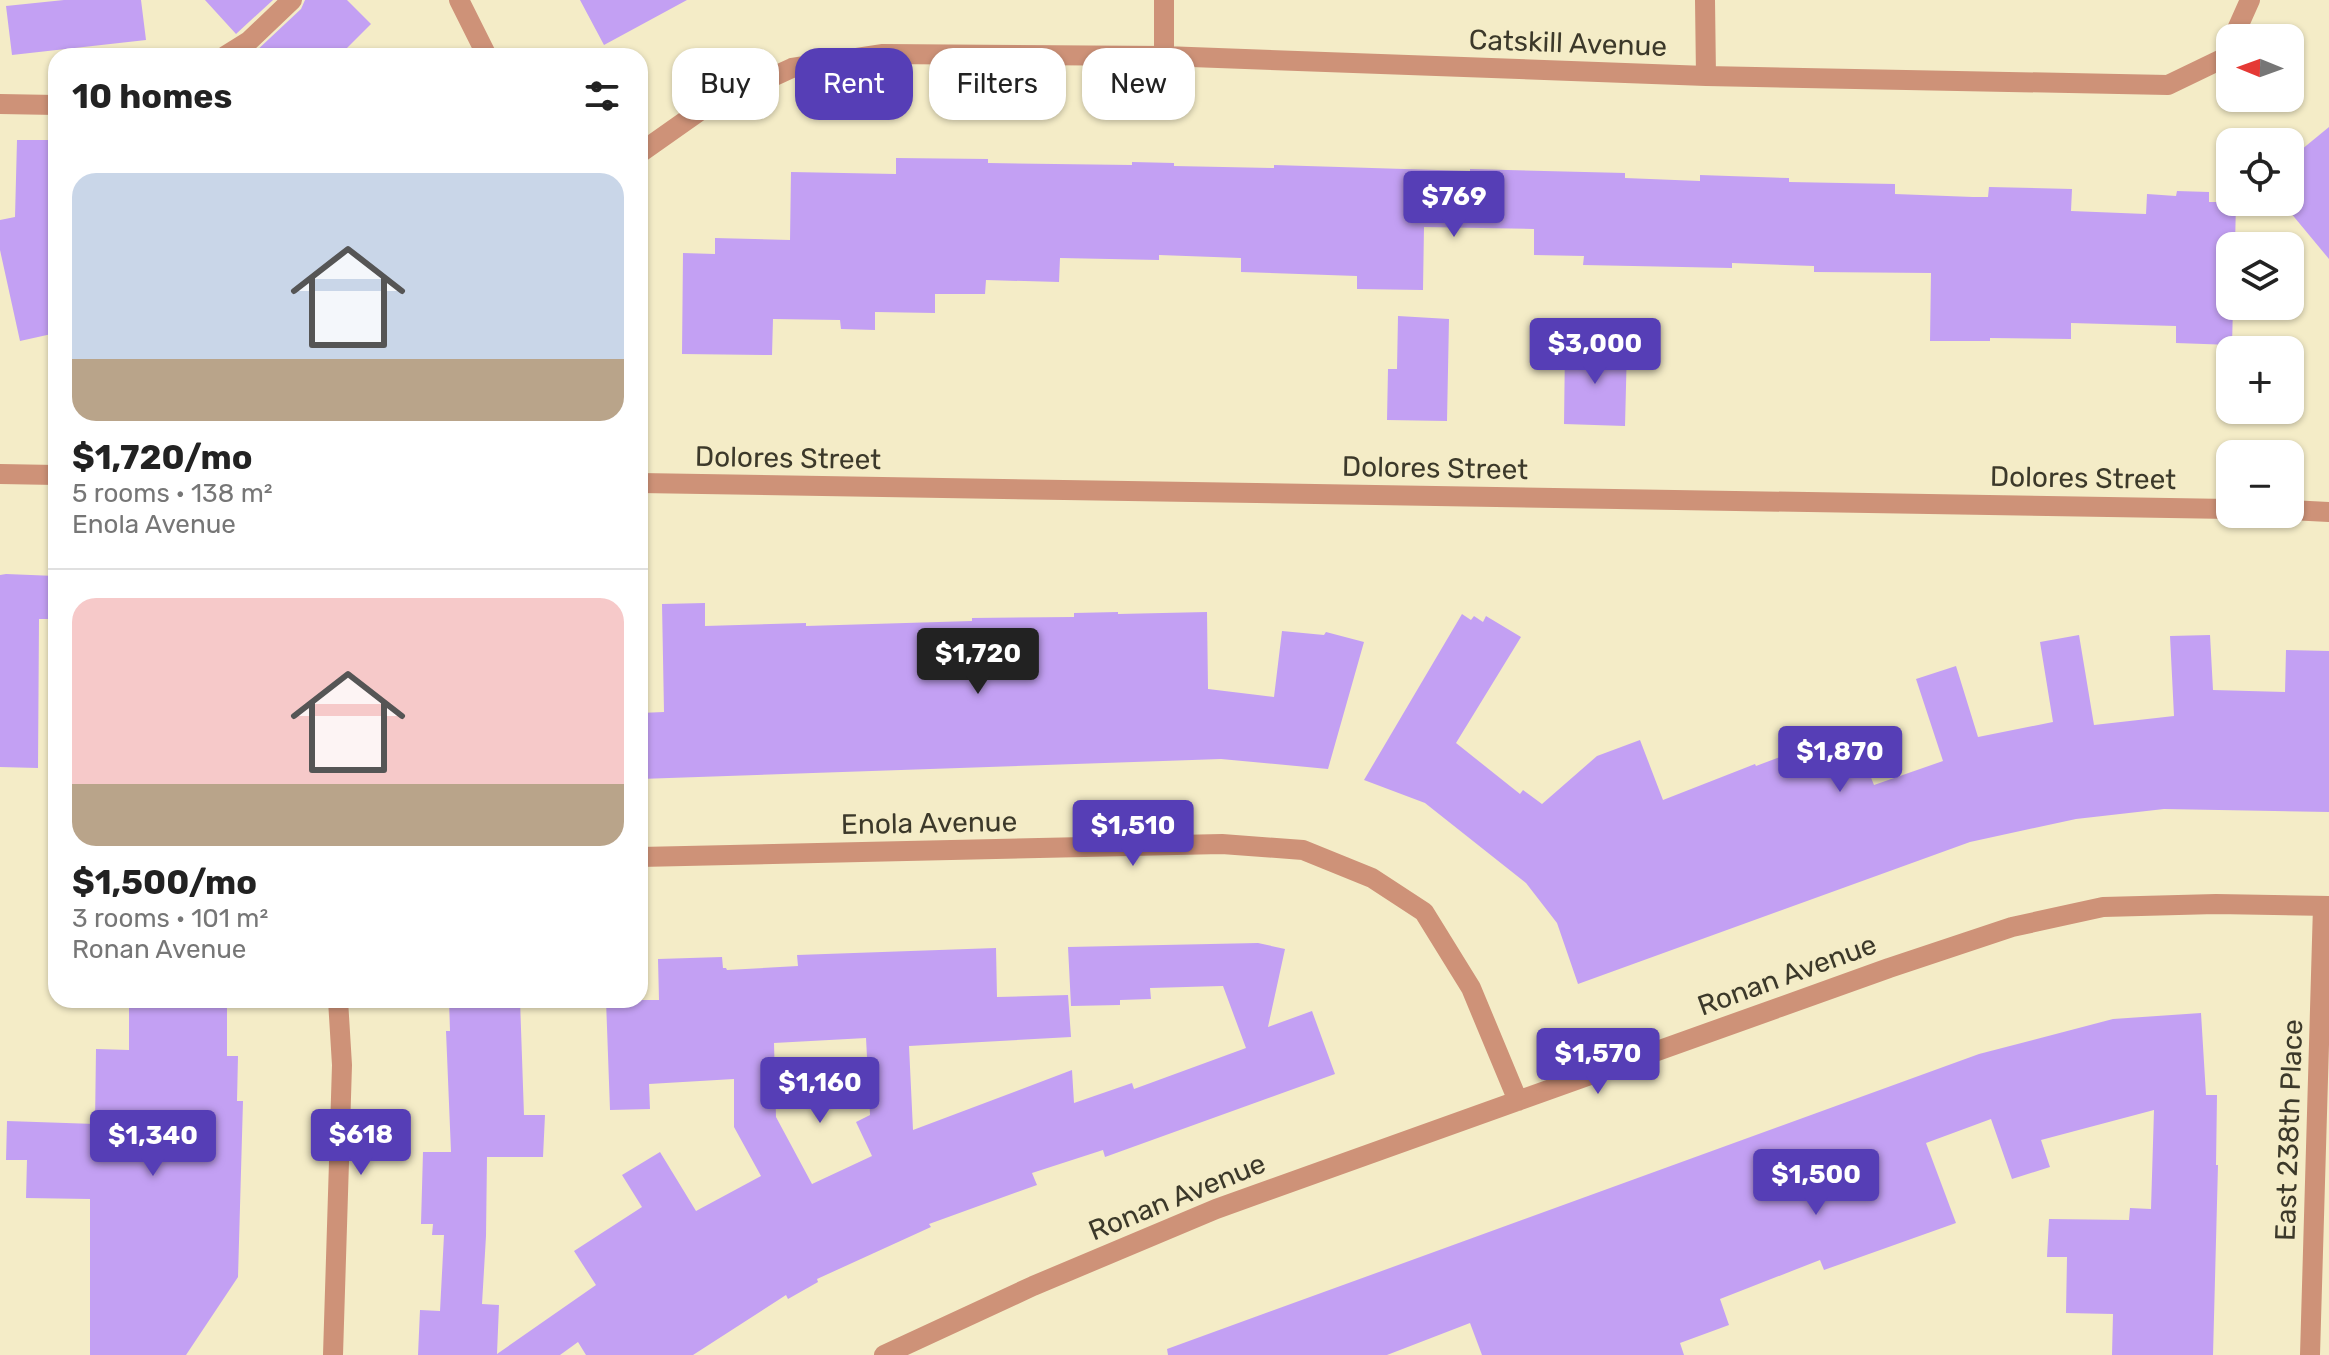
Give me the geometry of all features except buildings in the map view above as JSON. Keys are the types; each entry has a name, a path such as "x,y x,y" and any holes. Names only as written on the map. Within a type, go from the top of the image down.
{"street":[{"path":"238,48 292,0"},
{"path":"459,0 483,48"},
{"path":"1164,0 1164,48"},
{"path":"1705,0 1706,76"},
{"path":"2239,24 2250,0"},
{"name":"Catskill Avenue","path":"648,147 701,110 792,68 883,54 1082,55"},
{"name":"Catskill Avenue","path":"1195,57 1706,76 2168,85 2216,57"},
{"path":"0,104 48,105"},
{"path":"0,474 48,475"},
{"name":"Dolores Street","path":"648,483 2216,509"},
{"path":"2304,511 2329,512"},
{"name":"Enola Avenue","path":"648,857 1222,844 1303,850 1372,878 1424,912 1471,988 1518,1101"},
{"name":"Ronan Avenue","path":"884,1355 1033,1286 1216,1209 1874,973 2012,927 2103,907 2216,904 2326,906"},
{"name":"East 238th Place","path":"2310,1355 2326,906"},
{"path":"333,1355 342,1065 338,1008"}]}
